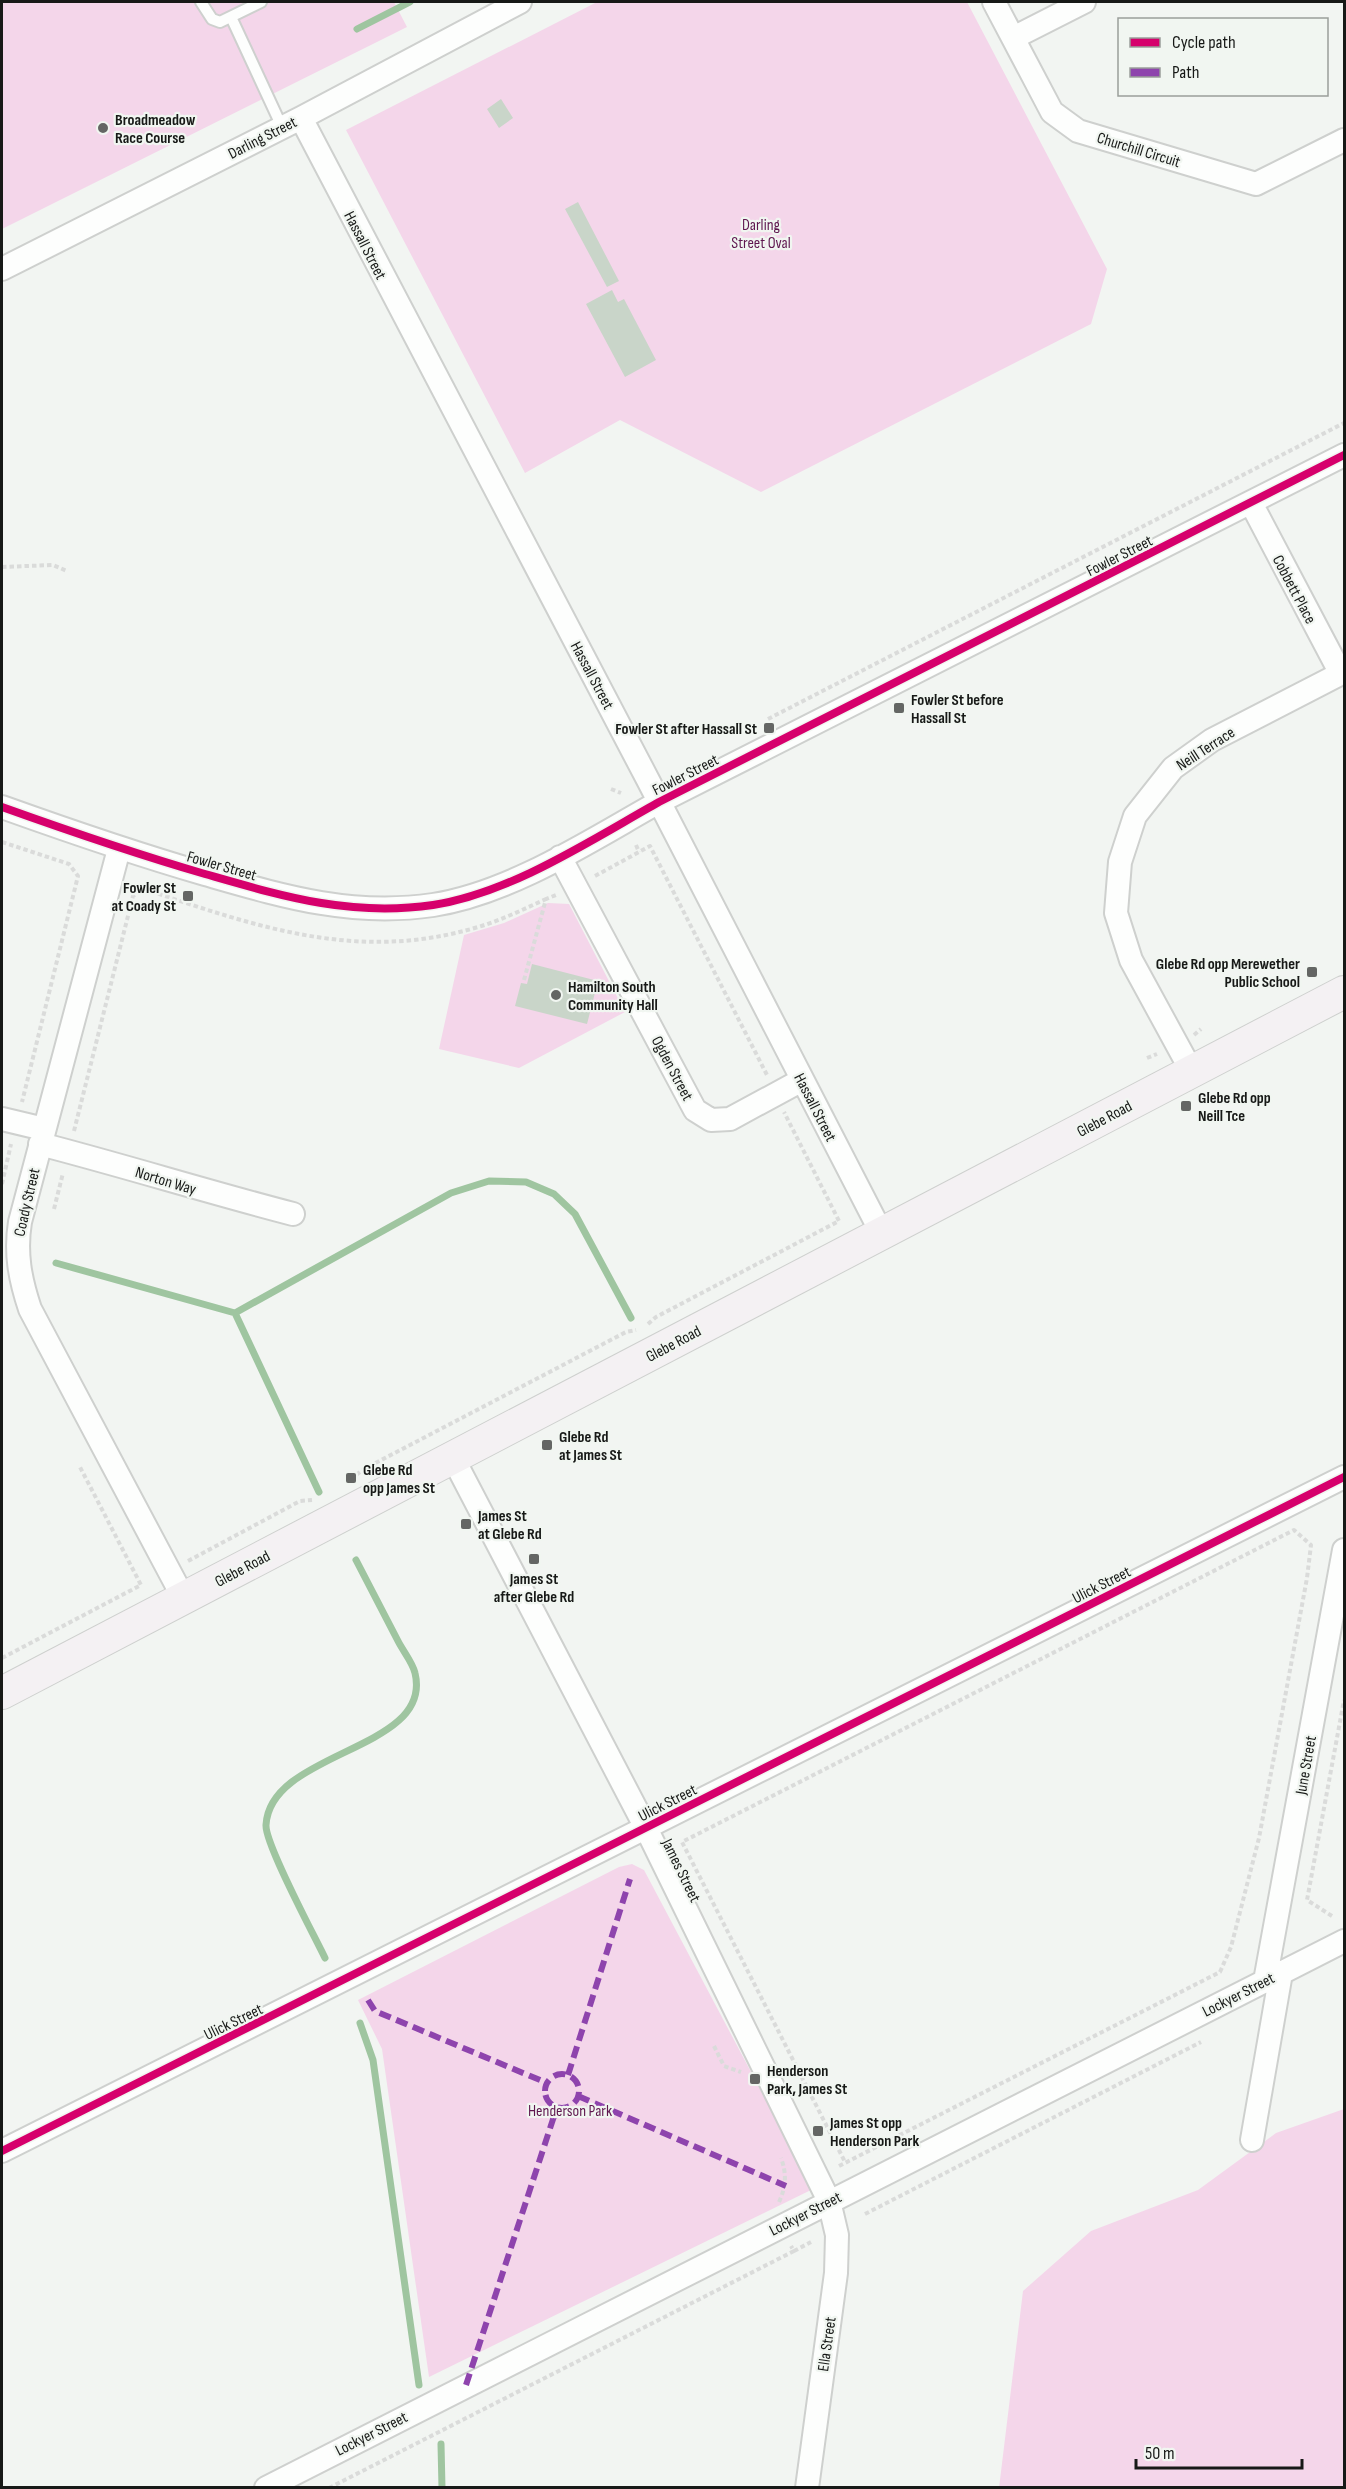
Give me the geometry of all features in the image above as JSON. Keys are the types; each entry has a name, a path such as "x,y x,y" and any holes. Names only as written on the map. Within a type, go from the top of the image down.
{"main road":[{"name":"Glebe Road","path":"2,1693 1344,992"}],"street":[{"name":"Darling Street","path":"2,269 291,123 520,2"},
{"name":"Churchill Circuit","path":"994,2 1052,112 1078,131 1256,184 1344,140"},
{"path":"1013,38 1084,2"},
{"name":"Hassall Street","path":"291,123 659,802 882,1234"},
{"name":"Fowler Street","path":"2,807 119,849 287,898 321,905 357,907 434,905 485,891 560,857 659,802 1344,455"},
{"name":"Cobbett Place","path":"1251,503 1343,673"},
{"name":"Neill Terrace","path":"1192,1072 1131,960 1116,913 1120,862 1135,816 1173,768 1212,740 1343,673"},
{"name":"Coady Street","path":"119,849 42,1136 17,1243 21,1284 30,1309 184,1599"},
{"name":"Ogden Street","path":"560,857 695,1110 711,1120 730,1119 802,1080"},
{"name":"Norton Way","path":"9,1120 68,1151 108,1161 174,1183 293,1214"},
{"name":"James Street","path":"453,1458 646,1828 829,2201"},
{"name":"Ulick Street","path":"2,2151 1344,1477"},
{"name":"June Street","path":"1252,2140 1273,1977 1344,1550"},
{"name":"Lockyer Street","path":"266,2487 1344,1941"},
{"name":"Ella Street","path":"807,2487 836,2273 837,2235 829,2201"}],"lane":[{"path":"201,2 212,19 220,22 261,2"},
{"path":"231,17 291,123"}],"path":[{"path":"765,721 1344,423"},
{"path":"2,567 52,565 67,571"},
{"path":"611,789 621,793"},
{"path":"2,842 69,864 78,876 9,1120 2,1184"},
{"path":"636,844 639,852"},
{"path":"594,877 655,844"},
{"path":"650,846 771,1082"},
{"path":"54,1209 134,896 144,889 246,923 293,934 337,940 391,942 441,936 478,927 559,893"},
{"path":"524,980 546,899"},
{"path":"1148,1058 1157,1054"},
{"path":"782,1107 839,1221"},
{"path":"344,1484 366,1468 626,1332 642,1329 656,1317 848,1218"},
{"path":"80,1467 141,1585"},
{"path":"188,1561 300,1501 314,1499"},
{"path":"839,2166 1220,1972 1231,1947 1259,1838 1307,1578 1311,1545 1294,1530 682,1842 845,2162"},
{"path":"2,1658 146,1583"},
{"path":"1332,1916 1306,1900 1344,1700"},
{"path":"865,2214 1201,2042"},
{"path":"714,2046 724,2066 741,2072 745,2082"},
{"path":"778,2151 785,2169 786,2186 793,2186"},
{"path":"787,2239 794,2251"},
{"path":"329,2487 812,2242"}],"green space":[{"name":"Broadmeadow Race Course","path":"2,2 394,2 407,27 2,229"},
{"name":"Darling Street Oval","path":"597,2 967,2 1107,269 1091,324 761,492 620,420 525,473 346,130"},
{"path":"548,903 569,904 625,1012 519,1068 439,1049 464,935 504,923"},
{"name":"Henderson Park","path":"632,1864 644,1870 813,2189 429,2377 382,2049 358,2000 619,1867"},
{"path":"1344,2109 1344,2487 999,2488 1023,2291 1091,2231 1198,2190 1276,2133"}],"building":[{"path":"501,99 513,118 499,128 487,109"},
{"path":"578,202 619,281 607,287 565,209"},
{"path":"612,290 618,302 624,299 656,360 625,377 586,304"},
{"name":"Hamilton South Community Hall","path":"532,964 598,981 587,1024 515,1006 521,983 527,984"}],"waterway":[{"path":"357,29 410,2"},
{"path":"56,1263 235,1313 451,1193 489,1181 526,1182 554,1194 575,1214 631,1318"},
{"path":"235,1313 319,1492"},
{"path":"325,1958 273,1851 266,1825 274,1800 294,1781 377,1736 400,1719 414,1699 414,1669 356,1560"},
{"path":"360,2023 373,2060 419,2385"},
{"path":"441,2444 442,2488"}],"marked path":[{"path":"568,2075 630,1879"},
{"path":"368,2000 375,2011 547,2083"},
{"path":"562,2074 574,2079 579,2091 574,2103 562,2108 550,2103 545,2091 550,2079 562,2074"},
{"path":"578,2096 786,2186"},
{"path":"466,2385 557,2107"}],"cycle path":[{"path":"2,807 179,866 289,897 373,908 433,905 462,899 492,889 550,863 659,802 1344,455"},
{"path":"2,2151 1344,1477"}],"place":[{"name":"Broadmeadow Race Course","path":"103,128"},
{"name":"Fowler St before Hassall St","path":"899,708"},
{"name":"Fowler St after Hassall St","path":"769,728"},
{"name":"Fowler St at Coady St","path":"188,896"},
{"name":"Glebe Rd opp Merewether Public School","path":"1312,972"},
{"name":"Hamilton South Community Hall","path":"556,995"},
{"name":"Glebe Rd opp Neill Tce","path":"1186,1106"},
{"name":"Glebe Rd at James St","path":"547,1445"},
{"name":"Glebe Rd opp James St","path":"351,1478"},
{"name":"James St at Glebe Rd","path":"466,1524"},
{"name":"James St after Glebe Rd","path":"534,1559"},
{"name":"Henderson Park, James St","path":"755,2079"},
{"name":"James St opp Henderson Park","path":"818,2131"}]}
